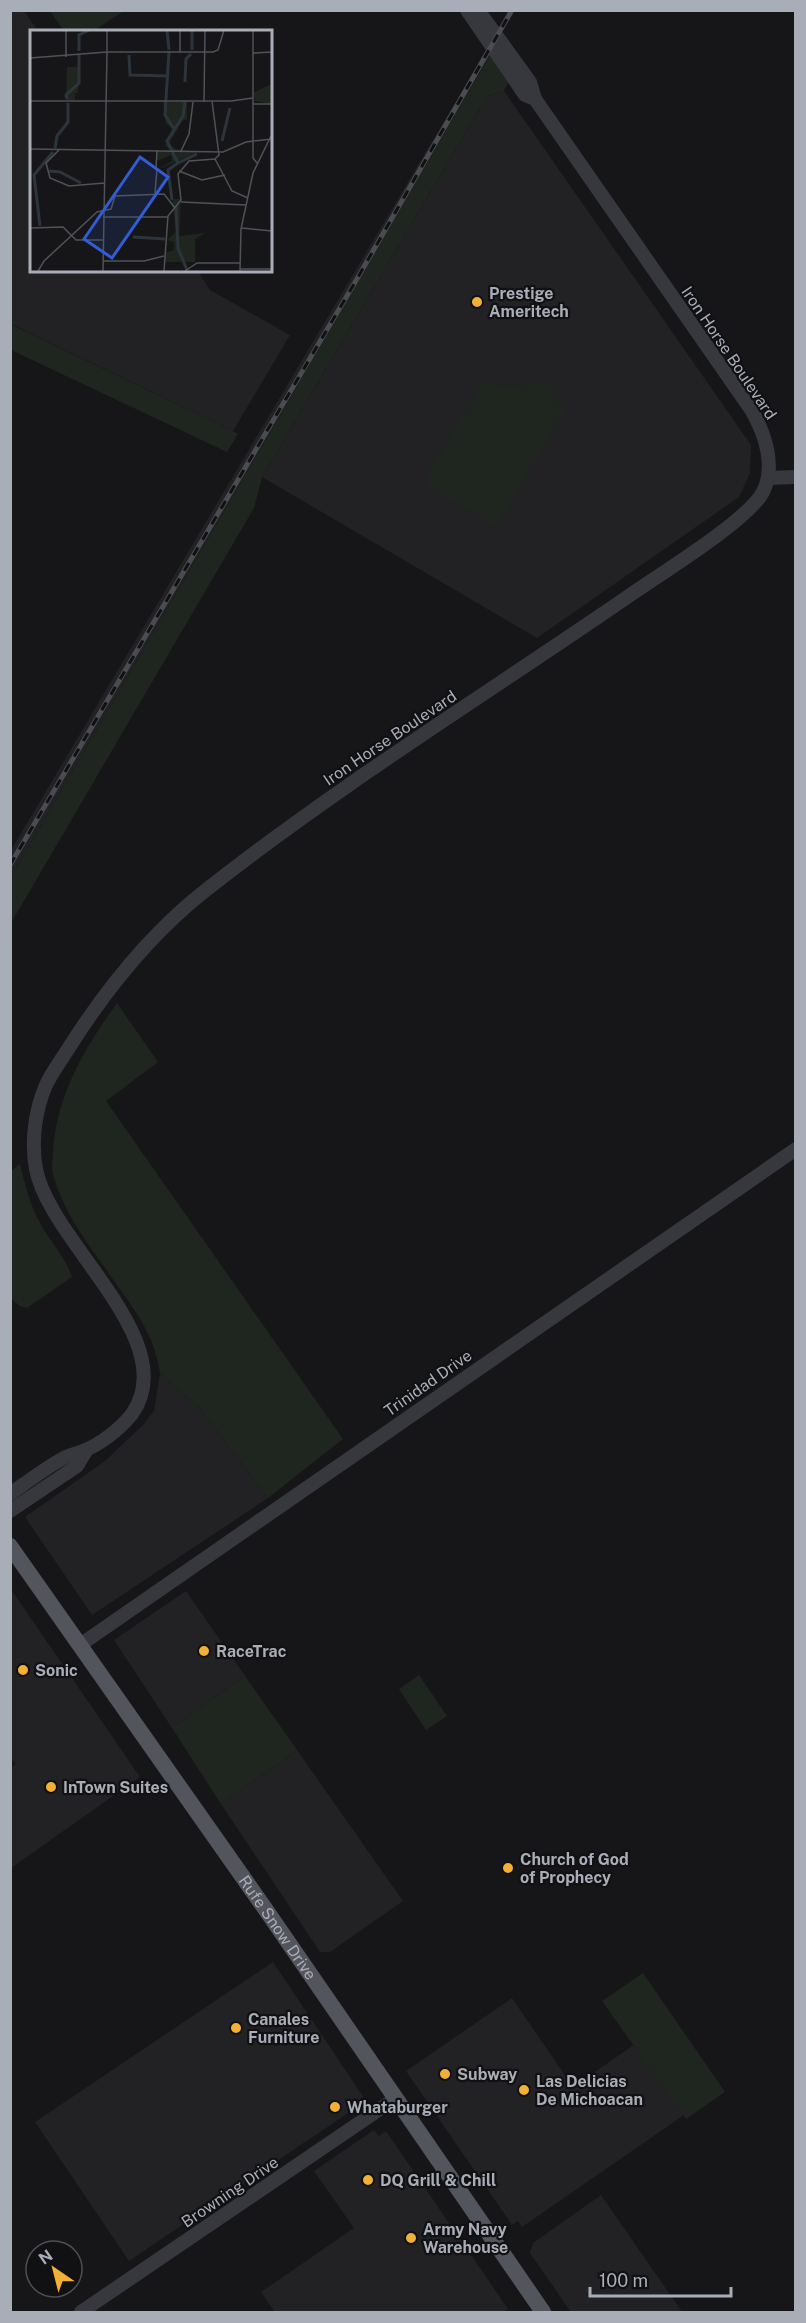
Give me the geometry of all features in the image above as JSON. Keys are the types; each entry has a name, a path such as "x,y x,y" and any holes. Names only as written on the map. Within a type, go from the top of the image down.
{"main road":[{"name":"Rufe Snow Drive","path":"10,1546 396,2098 543,2313"}],"street":[{"name":"Iron Horse Boulevard","path":"467,10 525,95 535,99"},
{"name":"Iron Horse Boulevard","path":"10,1494 64,1458 86,1451 113,1432 133,1412 144,1387 143,1362 136,1336 63,1228 45,1194 36,1170 34,1145 36,1115 46,1084 102,997 179,913 206,890 340,791 681,560 753,507 768,478 766,445 762,429 752,411 535,99 530,82 478,10"},
{"path":"768,478 795,477"},
{"name":"Trinidad Drive","path":"80,1645 795,1149"},
{"name":"Iron Horse Boulevard","path":"10,1511 77,1466 86,1451"},
{"name":"Browning Drive","path":"81,2313 396,2098"}],"shaded area":[{"path":"10,11 24,11 37,30 30,30 30,272 198,272 210,290 290,335 233,431 11,324"},
{"path":"50,11 124,11 95,30 63,30"},
{"path":"487,49 490,55 11,877 11,850"},
{"path":"490,55 508,83 504,91 487,96 262,477 254,508 11,923 11,877"},
{"path":"504,91 751,445 750,473 739,497 537,638 262,477 487,96"},
{"path":"10,324 238,434 227,452 11,350"},
{"path":"484,379 504,388 550,381 556,403 566,409 496,527 431,488 425,480"},
{"path":"117,1003 158,1062 106,1101 343,1439 268,1498 199,1407 160,1373 149,1335 130,1303 87,1243 64,1203 53,1174 55,1131 66,1092 83,1055"},
{"path":"20,1164 36,1214 72,1277 27,1308 20,1306 10,1298 11,1171"},
{"path":"160,1373 199,1407 268,1498 92,1615 25,1517 105,1461 144,1424 154,1411"},
{"path":"10,1588 140,1777 11,1868 11,1768 16,1764 10,1757"},
{"path":"186,1591 245,1676 172,1728 114,1640"},
{"path":"419,1675 447,1716 426,1730 399,1689"},
{"path":"245,1676 297,1750 221,1804 172,1728"},
{"path":"297,1750 403,1901 330,1952 320,1952 221,1804"},
{"path":"273,1962 366,2101 129,2261 35,2122"},
{"path":"643,1973 725,2092 686,2119 602,2001"},
{"path":"512,1998 573,2087 635,2044 684,2115 522,2227 518,2221 512,2225 406,2071"},
{"path":"374,2130 379,2136 386,2131 508,2309 503,2312 275,2312 261,2292 354,2228 314,2171"},
{"path":"601,2195 682,2312 571,2312 530,2253 533,2243"}],"railway":[{"path":"10,865 354,284 512,10"}],"place":[{"name":"Prestige Ameritech","path":"477,302"},
{"name":"RaceTrac","path":"204,1651"},
{"name":"Sonic","path":"23,1670"},
{"name":"InTown Suites","path":"51,1787"},
{"name":"Church of God of Prophecy","path":"508,1868"},
{"name":"Canales Furniture","path":"236,2028"},
{"name":"Subway","path":"445,2074"},
{"name":"Las Delicias De Michoacan","path":"524,2090"},
{"name":"Whataburger","path":"335,2107"},
{"name":"DQ Grill & Chill","path":"368,2180"},
{"name":"Army Navy Warehouse","path":"411,2238"}]}
